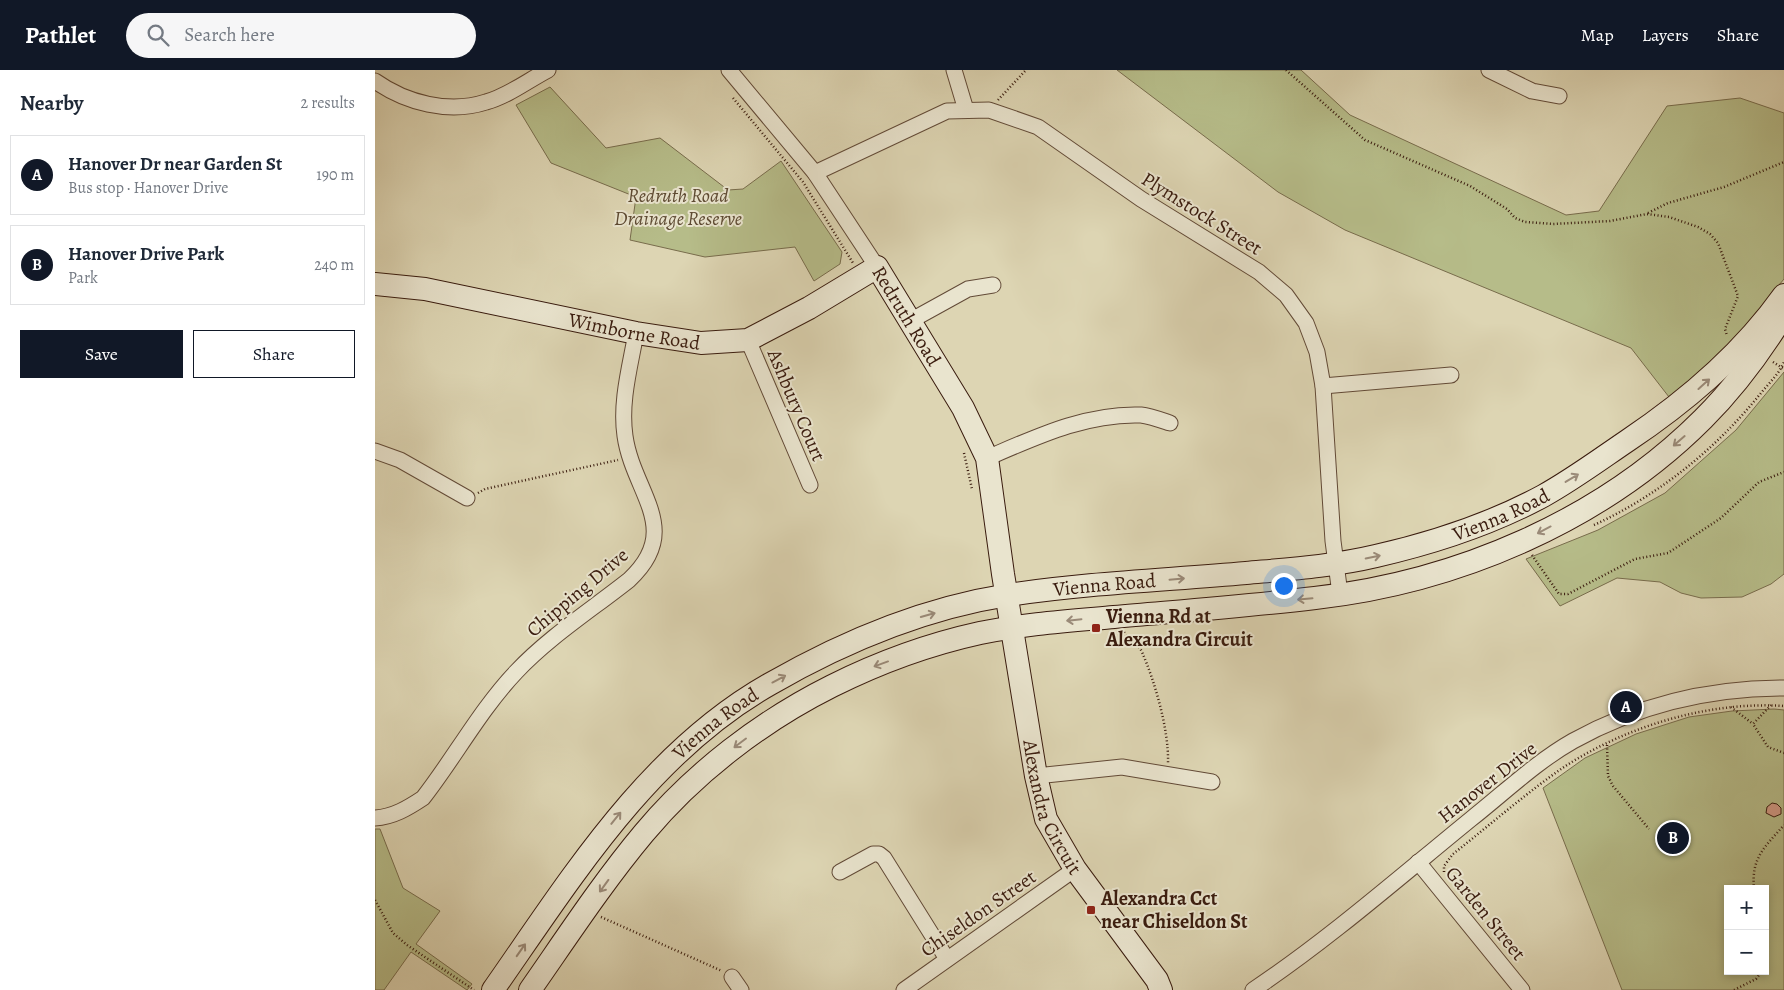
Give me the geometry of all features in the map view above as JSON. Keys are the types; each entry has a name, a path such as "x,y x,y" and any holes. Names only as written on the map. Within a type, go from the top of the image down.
{"main road":[{"name":"Redruth Road","path":"870,271 910,322 963,408 987,458 1006,596"},
{"name":"Wimborne Road","path":"375,284 425,289 636,333 701,343 748,340 809,308 870,271"},
{"name":"Vienna Road","path":"493,990 583,861 618,816 654,776 728,712 768,685 872,635 915,618 1006,596 1337,563 1419,546 1467,530 1542,496 1577,476 1691,395 1743,344 1784,295"},
{"name":"Vienna Road","path":"530,990 594,916 646,831 680,795 719,759 789,710 831,686 871,668 952,640 1012,628 1340,594 1397,584 1485,557 1525,541 1603,497 1659,458 1702,420 1739,379 1784,314"},
{"name":"Alexandra Circuit","path":"1006,596 1036,776 1046,819 1075,869 1157,980 1161,990"}],"street":[{"path":"375,81 407,98 429,105 457,107 486,102 521,86 546,70"},
{"name":"Redruth Road","path":"729,70 815,173 870,271"},
{"path":"954,70 966,110"},
{"path":"1489,70 1532,91 1559,96"},
{"name":"Plymstock Street","path":"815,173 947,111 989,110 1038,127 1141,199 1259,272 1286,295 1306,323 1317,352 1323,386 1333,540 1340,594"},
{"path":"910,322 968,289 993,284"},
{"name":"Chipping Drive","path":"375,818 385,817 405,810 423,798 497,695 516,672 539,650 641,569 653,548 654,522 629,458 623,412 636,333"},
{"name":"Ashbury Court","path":"748,340 810,485"},
{"path":"1323,386 1451,376"},
{"path":"987,458 1039,436 1074,424 1108,417 1142,415 1170,423"},
{"path":"375,451 400,460 467,498"},
{"name":"Hanover Drive","path":"1253,990 1418,862 1530,771 1572,742 1605,726 1664,703 1695,695 1755,688 1784,688"},
{"path":"1036,776 1122,767 1212,782"},
{"path":"840,872 873,854 879,854 884,858 947,959"},
{"name":"Garden Street","path":"1418,862 1522,990"},
{"name":"Chiseldon Street","path":"904,990 1075,869"},
{"path":"732,977 741,990"}],"path":[{"path":"989,110 1026,70"},
{"path":"1286,70 1365,140 1470,186 1507,209 1515,218 1525,222 1553,224 1610,221 1647,214 1668,203 1724,187 1784,162"},
{"path":"730,94 803,182 848,258 870,271"},
{"path":"1647,214 1669,217 1698,227 1718,243 1738,296 1725,329 1732,342 1743,344"},
{"path":"960,445 973,491"},
{"path":"467,498 485,490 629,458"},
{"path":"1531,554 1559,594 1567,594 1635,559 1668,553 1721,518 1759,482 1784,472"},
{"path":"1121,630 1142,651 1157,697 1169,749 1167,774"},
{"path":"1753,724 1771,705"},
{"path":"1444,876 1444,866 1453,854 1544,782 1582,757 1649,726 1689,715 1731,707 1784,706"},
{"path":"1731,707 1753,724 1768,748 1784,753"},
{"path":"1605,726 1608,776 1613,786 1649,828"},
{"path":"1754,885 1753,865 1760,852 1784,825"},
{"path":"375,900 393,933 407,945 475,990"},
{"path":"594,916 732,977"},
{"path":"1735,990 1758,975"}],"green space":[{"path":"1117,70 1301,70 1350,115 1566,215 1599,211 1667,106 1740,98 1784,113 1784,279 1732,342 1691,382 1669,397 1631,348 1345,230 1278,192"},
{"name":"Redruth Road Drainage Reserve","path":"550,87 606,148 660,138 728,190 743,189 781,161 842,252 840,264 814,281 795,247 705,257 630,240 636,197 551,163 516,105"},
{"path":"1784,372 1784,574 1771,584 1742,597 1701,598 1681,593 1660,582 1617,578 1560,606 1526,559 1598,530 1665,493 1736,430"},
{"path":"1784,710 1784,990 1622,990 1543,788 1585,758 1636,734 1689,717 1732,711"},
{"path":"375,829 380,829 403,888 440,911 416,944 472,984 467,990 411,952 384,990 375,990"}],"building":[{"path":"1772,803 1777,804 1781,808 1781,814 1774,817 1766,813 1767,807"}],"place":[{"name":"Vienna Rd at Alexandra Circuit","path":"1096,628"},
{"name":"Hanover Dr near Garden St","path":"1626,707"},
{"name":"Hanover Drive Park","path":"1673,838"},
{"name":"Alexandra Cct near Chiseldon St","path":"1091,910"}]}
